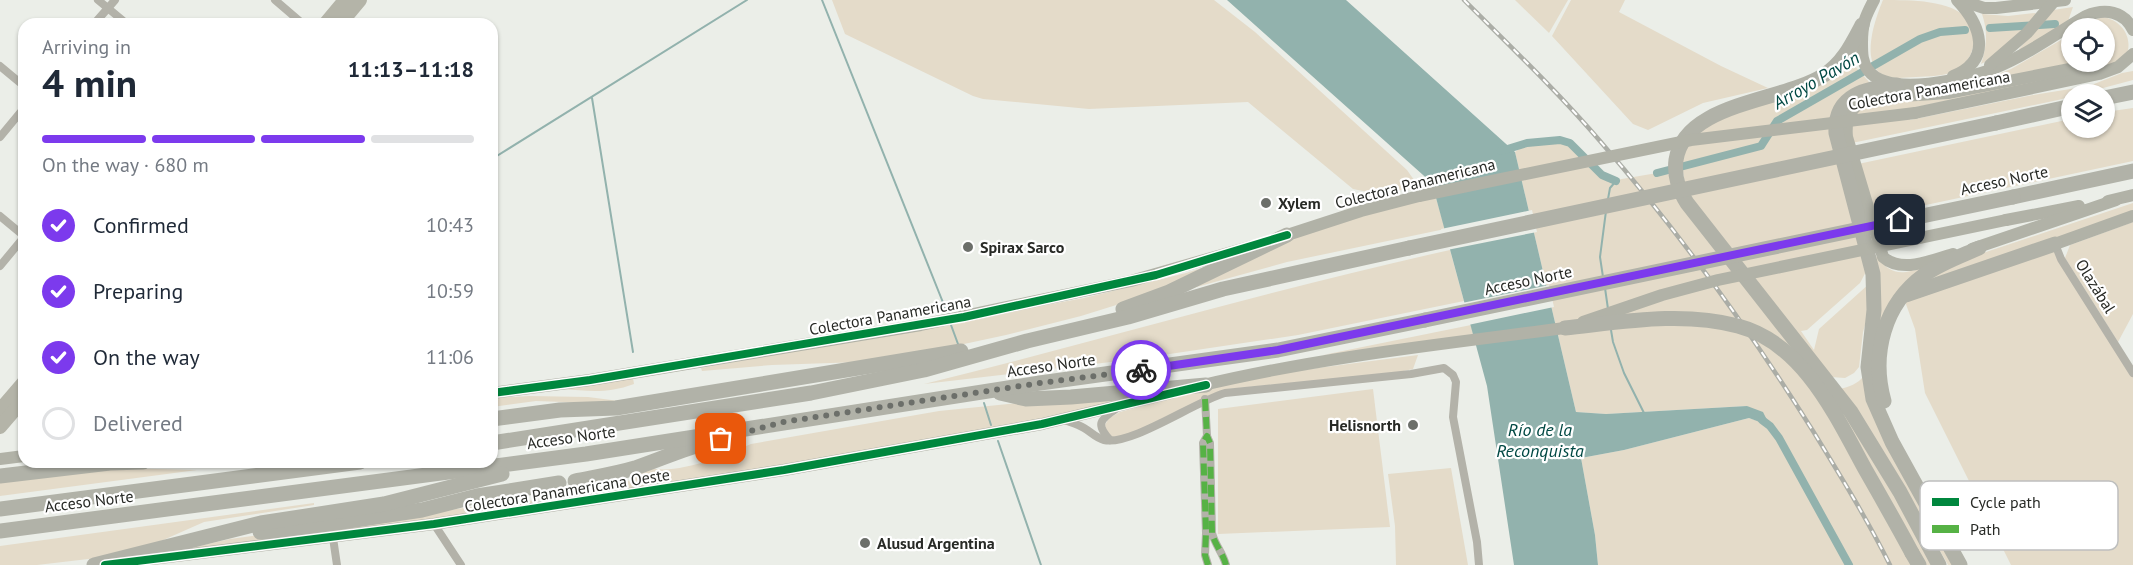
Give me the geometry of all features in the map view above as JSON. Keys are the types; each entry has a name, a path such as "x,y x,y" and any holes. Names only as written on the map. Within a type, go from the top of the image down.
{"highway":[{"path":"1864,20 1845,55 1824,75 1797,88 1705,119 1687,134 1676,158 1676,175 1687,203 1851,412 1920,529"},
{"path":"1897,85 1870,88 1850,98 1839,112 1836,133 1873,274 1874,310 1868,367 1873,399 1892,442 1920,492"},
{"path":"2115,96 2133,92"},
{"name":"Acceso Norte","path":"498,442 811,393 924,370 1027,341 1128,317 1223,289 2061,108"},
{"name":"Acceso Norte","path":"498,466 1278,350 2133,171"},
{"path":"498,417 560,410 616,408 1027,341 1169,292 1287,236"},
{"path":"1903,296 2055,244"},
{"path":"1921,481 1892,421 1880,385 1878,358 1881,339 1886,324 1903,296 1926,273 1979,248"},
{"path":"1565,328 1651,320 1687,320 1741,327 1769,339 1784,350 1800,367 1830,406 1916,559"},
{"path":"992,392 1026,399 1206,392"},
{"path":"575,481 605,476 680,450 783,422"},
{"path":"94,565 168,556 215,535 261,523 384,504 461,483 586,454"},
{"path":"0,476 68,468"},
{"name":"Acceso Norte","path":"0,509 314,468"},
{"name":"Acceso Norte","path":"0,531 479,468"},
{"path":"215,535 288,530 366,519 422,510 477,496 559,483"},
{"path":"1931,550 1939,565"},
{"path":"1952,550 1960,564"},
{"path":"1953,550 1960,564"}],"main road":[{"path":"330,18 345,0"},
{"path":"345,18 360,0"},
{"path":"1867,0 1862,52 1865,66 1874,76 1897,85 1938,82 1971,76 2009,62 2086,16 2102,11 2122,16 2133,30"},
{"path":"1864,20 1874,0"},
{"path":"1958,0 1984,8 2006,8 2058,1"},
{"path":"1938,82 1966,70 1975,59 1979,48 1975,22 1958,0"},
{"path":"2006,8 2030,0"},
{"path":"1971,76 1998,60 2058,1"},
{"path":"2057,33 2061,32"},
{"name":"Colectora Panamericana","path":"498,392 701,362 1003,309 1156,275 1287,236 1361,211 1419,196 1691,140 1916,113 2099,74 2118,67 2133,54"},
{"path":"2061,71 1948,93 1872,98 1860,102 1850,112 1846,124 1847,137 1883,257 1894,264 1910,265 1979,248 2116,200"},
{"name":"Colectora Panamericana Oeste","path":"105,565 434,524 784,470 929,445 1122,406 1206,392 1311,362 1565,328 1697,285 2133,195"},
{"path":"2055,244 2133,216"},
{"path":"0,410 18,389"},
{"path":"0,427 18,406"},
{"path":"0,459 18,457"}],"street":[{"path":"98,0 120,18"},
{"path":"99,18 115,0"},
{"path":"275,0 296,18"},
{"path":"0,66 18,82"},
{"path":"0,137 18,115"},
{"path":"0,216 18,231"},
{"path":"0,266 18,244"},
{"name":"Olazábal","path":"2055,244 2061,259 2133,373"},
{"path":"1062,419 1085,428 1100,439 1110,441 1131,436 1206,392 1402,375 1439,368 1447,370 1456,382 1453,417 1477,542 1479,565"},
{"path":"1206,392 1207,436 1210,443 1212,533 1226,565"},
{"path":"1110,441 1102,431 1101,423 1106,416 1122,406"},
{"path":"1207,436 1203,444 1206,533 1204,544 1208,565"},
{"path":"434,524 457,564"},
{"path":"333,538 337,565"},
{"path":"1204,544 1215,543"}],"shaded area":[{"path":"832,0 1214,0 1255,32 1407,170 1419,187 1378,194 1353,189 1248,102 1089,109 983,99 973,96 845,34"},
{"path":"1515,0 1568,0 1549,33"},
{"path":"1571,0 1625,0 1619,12 1768,88 1703,103 1648,130 1633,124 1552,36"},
{"path":"1883,0 1930,2 1960,13 1967,19 1972,30 1974,40 1971,54 1956,70 1942,75 1896,78 1879,72 1873,64 1871,43"},
{"path":"2073,7 2069,18 2061,18 2061,28 2021,53 2019,49 2053,10"},
{"path":"2035,13 2037,16 2000,54 1981,64 1986,39 1982,14 2008,16"},
{"path":"2115,21 2127,35 2127,54 2115,62"},
{"path":"2061,40 2061,67 1973,84 2011,69"},
{"path":"1853,64 1870,83 1841,104 1868,268 1860,283 1807,330 1801,331 1814,350 1819,329 1870,283 1871,305 1863,332 1859,367 1845,378 1831,377 1839,389 1853,385 1864,376 1920,494 1920,515 1890,462 1685,186 1683,150 1713,119 1806,91"},
{"path":"2133,71 2133,80 2115,85 2094,84"},
{"path":"2073,72 2087,72 1907,109 1910,120 2061,90 2061,99 1852,143 1854,116 1862,107 1877,102 1948,99"},
{"path":"2133,108 2133,161 1874,216 1858,164 2061,121 2061,138 2115,138 2115,111"},
{"path":"1560,140 1570,143 1602,175 1616,180 1657,173 1676,175 1678,185 1826,379 1920,534 1920,550 1930,550 1939,565 1598,565 1581,458 1624,450 1749,418 1770,425 1747,406 1606,414 1576,412 1515,152 1527,143"},
{"path":"1436,198 1445,229 1287,262 1171,294 1294,237 1385,208"},
{"path":"2133,203 2133,211 2063,239 1927,280 1943,270 1983,253"},
{"path":"2133,222 2133,314 2118,342 2065,258 2070,245"},
{"path":"2055,244 2133,373 2133,565 2011,565 2004,550 2118,550 2118,481 1969,481 1925,393 1915,329 1903,296"},
{"path":"1450,250 1464,301 1298,335 1136,359 924,384 1318,281"},
{"path":"1245,254 1174,287 1081,316 908,356 861,362 772,365 702,371 701,368 1084,298 1186,273"},
{"path":"1875,255 1896,272 1923,268 1895,301 1877,400"},
{"path":"1471,325 1475,339 1323,355"},
{"path":"1418,355 1413,369 1395,373 1228,389 1137,431 1114,439 1107,433 1105,425 1109,418 1120,412 1223,384 1302,370"},
{"path":"633,378 634,384 615,389 598,391 562,389"},
{"path":"1373,389 1390,527 1218,534 1218,409"},
{"path":"1149,395 1011,426 811,461 604,493 604,488 623,484 651,468 674,469 687,466 751,444 939,411 1028,402"},
{"path":"588,397 619,401 619,404 536,401 498,406 498,398"},
{"path":"117,468 197,470 0,496 0,482"},
{"path":"1451,468 1468,565 1396,565 1395,526 1388,474"},
{"path":"524,500 537,501 538,504 449,518 181,550 230,539"},
{"path":"314,503 314,505 204,522 143,549 114,556 37,565 0,565 0,546"},
{"path":"1940,550 1947,550 1954,565 1948,565"}],"water":[{"name":"Río de la Reconquista","path":"1227,0 1346,0 1515,152 1576,412 1606,414 1747,406 1763,412 1770,426 1749,418 1624,450 1581,458 1598,565 1514,565 1487,386 1432,183"}],"pier":[{"path":"1532,210 1537,232 1447,250 1441,229"},
{"path":"1549,285 1554,307 1468,325 1462,303"}],"waterway":[{"path":"498,155 747,0"},
{"path":"822,0 946,310"},
{"name":"Arroyo Pavón","path":"1990,28 2055,24"},
{"name":"Arroyo Pavón","path":"1657,173 1761,146 1777,121 1920,39 1940,32 1965,30"},
{"path":"592,98 633,352"},
{"name":"Arroyo Pavón","path":"1501,151 1527,143 1560,140 1570,143 1602,175 1616,181"},
{"path":"1608,199 1610,188 1616,181"},
{"path":"1603,277 1600,257 1606,211"},
{"path":"1605,288 1608,309"},
{"path":"951,325 958,344"},
{"path":"1611,330 1624,373 1644,413"},
{"path":"984,403 991,425"},
{"path":"1762,420 1779,438 1849,565"},
{"path":"998,441 1041,565"}],"railway":[{"path":"1464,0 1534,69 1584,123 1658,210 1738,318 1789,393 1853,497 1890,565"}],"marked path":[{"path":"1205,399 1207,436"},
{"path":"1208,565 1205,555 1203,443 1207,436 1210,443 1212,533 1226,565"}],"cycle path":[{"path":"498,392 590,380 964,317 1156,275 1287,235"},
{"path":"105,565 434,524 784,470 1042,424 1206,385"}],"way so far":[{"path":"721,439 783,422 1141,370"}],"place":[{"name":"Xylem","path":"1266,203"},
{"name":"Spirax Sarco","path":"968,247"},
{"name":"Helisnorth","path":"1413,425"},
{"name":"Alusud Argentina","path":"865,543"}],"route":[{"path":"1141,370 1278,350 1900,220"}]}
